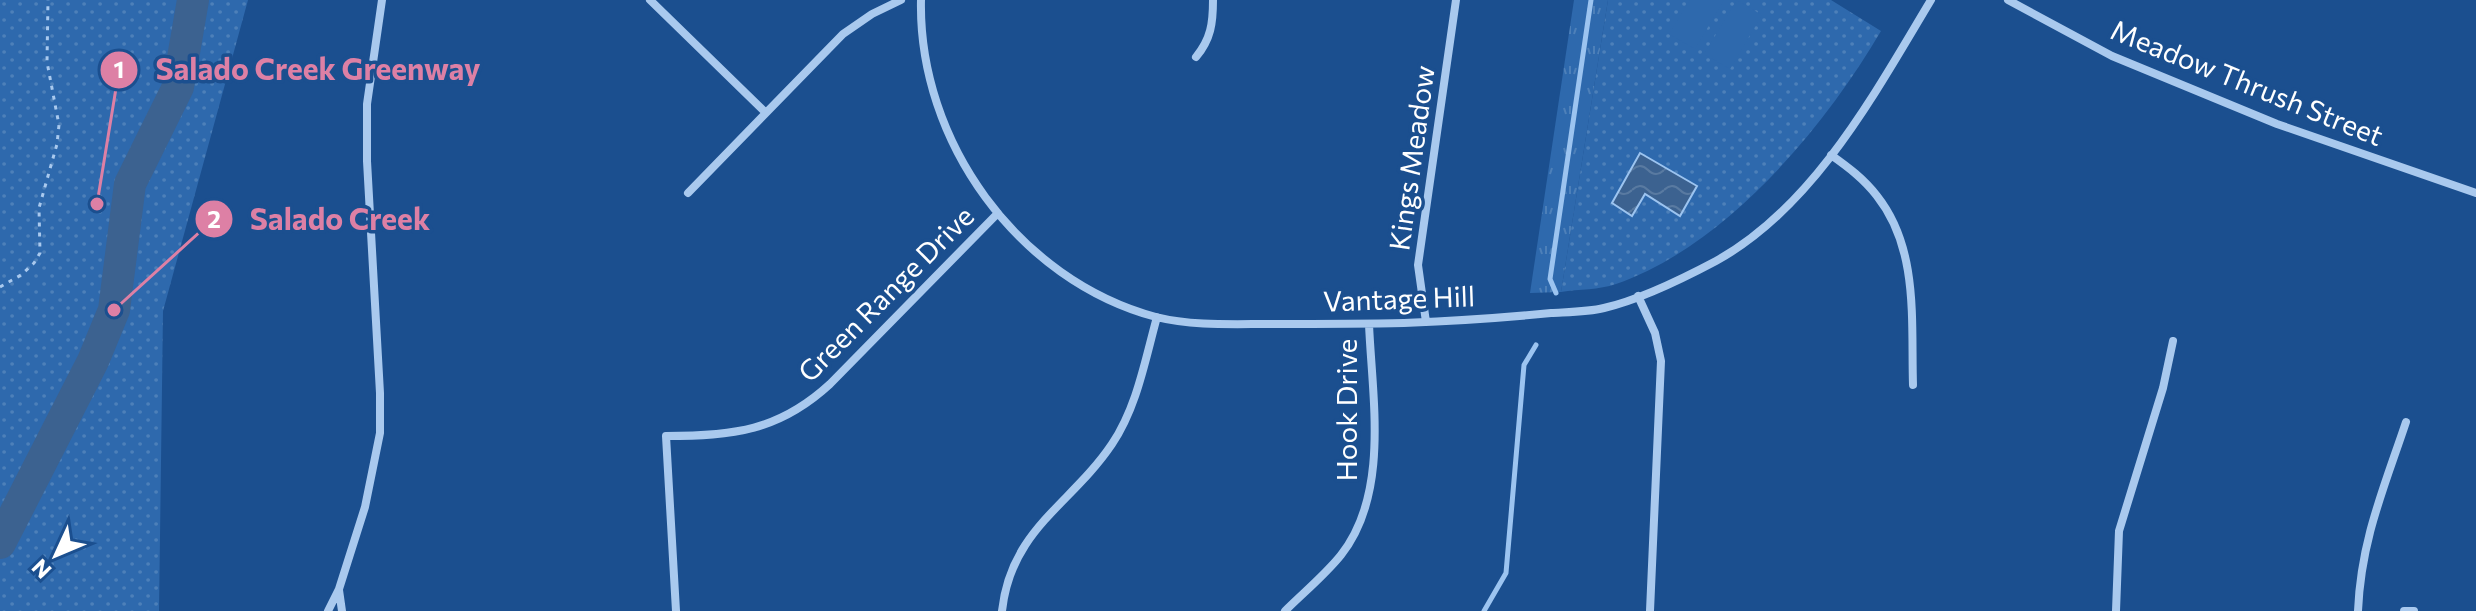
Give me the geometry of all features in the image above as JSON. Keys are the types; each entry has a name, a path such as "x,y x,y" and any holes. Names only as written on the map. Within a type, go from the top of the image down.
{"street":[{"path":"328,611 339,589 365,507 380,433 367,104 382,0"},
{"path":"650,0 766,113"},
{"path":"688,193 843,34 872,14 901,0"},
{"name":"Vantage Hill","path":"921,0 924,48 940,115 970,177 998,213 1036,252 1064,273 1125,306 1157,317 1230,324 1426,322 1604,308 1704,266 1729,251 1799,196 1873,97 1931,0"},
{"path":"1196,57 1206,45 1213,25 1213,0"},
{"name":"Kings Meadow","path":"1426,322 1418,265 1456,0"},
{"name":"Meadow Thrush Street","path":"2008,0 2112,56 2277,124 2476,193"},
{"path":"1831,155 1869,186 1896,224 1906,254 1910,285 1913,385"},
{"name":"Green Range Drive","path":"676,611 666,436 714,436 741,432 768,424 801,407 830,384 998,213"},
{"path":"1638,296 1655,333 1661,361 1650,611"},
{"path":"1002,611 1012,570 1028,539 1103,457 1122,427 1136,394 1157,317"},
{"name":"Hook Drive","path":"1285,611 1342,553 1360,525 1374,460 1369,324"},
{"path":"2116,611 2119,531 2163,388 2173,341"},
{"path":"2358,611 2359,576 2366,539 2406,422"},
{"path":"339,589 342,611"},
{"path":"2404,611 2414,611"}],"path":[{"path":"0,287 21,275 40,253 39,208 57,144 59,125 47,62 48,0"}],"green space":[{"path":"0,0 248,0 163,311 159,611 0,611"},
{"path":"1574,0 1608,0 1561,292 1530,293"},
{"path":"1608,0 1831,0 1881,31 1858,68 1801,144 1733,213 1696,242 1657,266 1609,286 1561,292"},
{"path":"1690,0 1724,0 1695,49 1669,34"},
{"path":"1737,0 1762,15 1730,69 1704,54"}],"water":[{"path":"1640,153 1697,186 1680,216 1645,194 1632,216 1612,203"}],"waterway":[{"path":"0,543 93,361 114,310 130,184 178,87 193,0"},
{"path":"1556,293 1550,279 1591,0"},
{"path":"1484,611 1506,573 1524,365 1536,345"}],"place":[{"name":"Salado Creek Greenway","path":"97,204"},
{"name":"Salado Creek","path":"114,310"}]}
